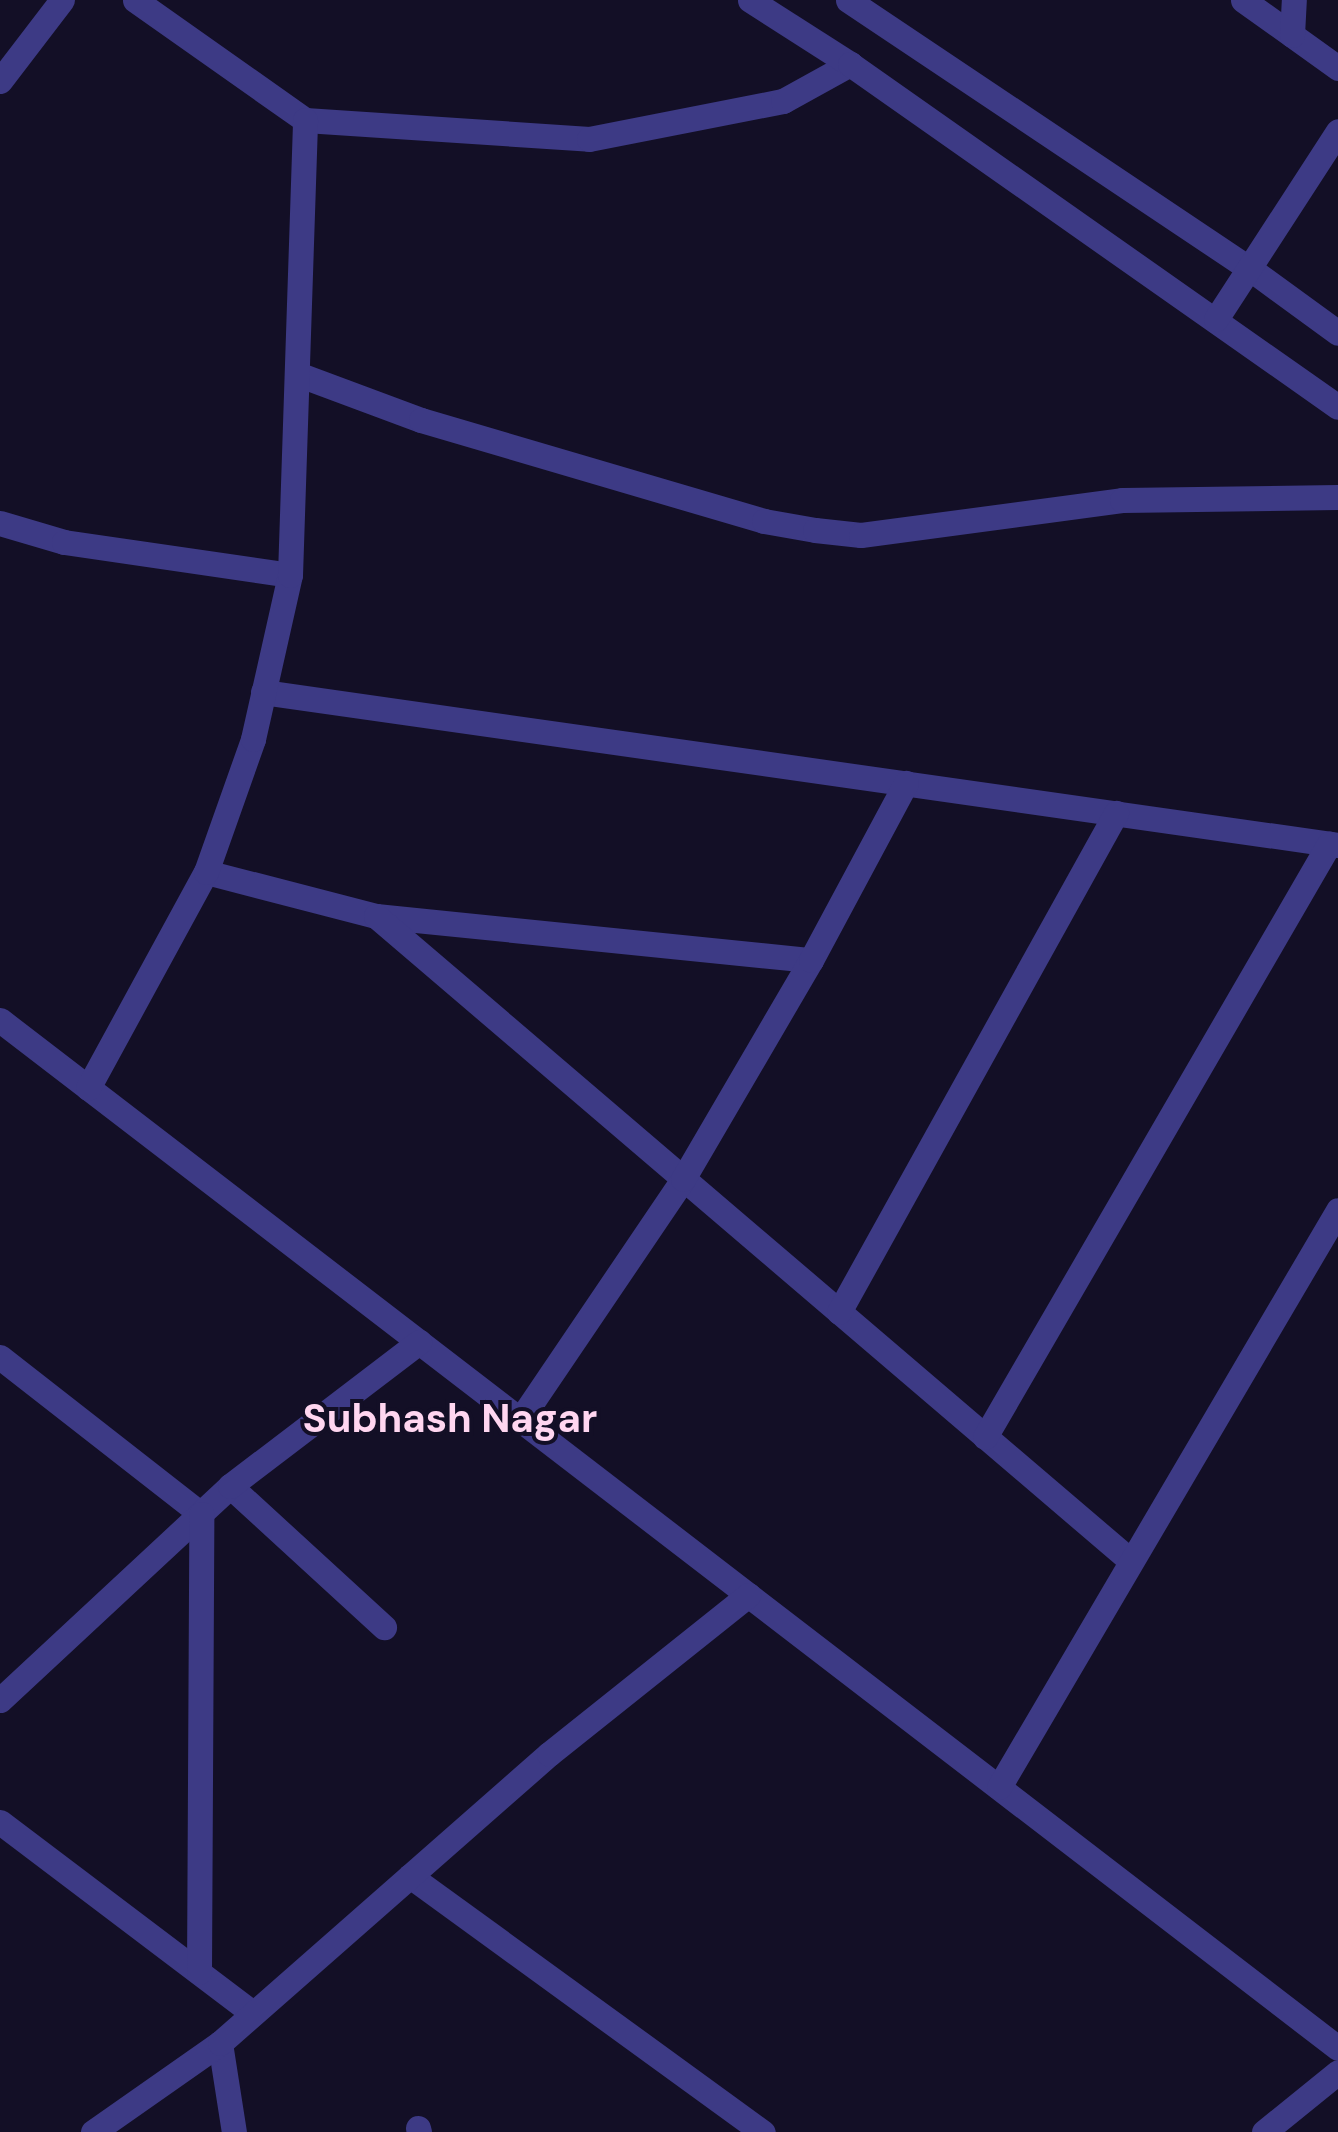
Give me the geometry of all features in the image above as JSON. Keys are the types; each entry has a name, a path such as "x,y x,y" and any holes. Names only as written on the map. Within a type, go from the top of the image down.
{"street":[{"path":"0,81 62,0"},
{"path":"135,0 305,120 588,139 783,101 850,64"},
{"path":"750,0 850,64 1338,407"},
{"path":"848,0 1249,268 1338,333"},
{"path":"1243,0 1338,68"},
{"path":"1292,35 1294,0"},
{"path":"88,1088 206,872 254,739 290,575 300,375 305,120"},
{"path":"1216,319 1338,131"},
{"path":"300,375 421,420 764,521 830,532 861,535 1122,500 1338,498"},
{"path":"0,523 64,542 290,575"},
{"path":"263,692 1333,844 985,1436"},
{"path":"520,1420 683,1178 811,960 906,784"},
{"path":"839,1312 1116,813"},
{"path":"206,872 376,916 811,960"},
{"path":"376,916 1131,1562"},
{"path":"0,1020 1338,2048"},
{"path":"999,1787 1338,1210"},
{"path":"0,1700 230,1486 419,1342"},
{"path":"0,1357 201,1514"},
{"path":"230,1486 384,1627"},
{"path":"199,1972 201,1514"},
{"path":"93,2132 220,2044 549,1754 748,1595"},
{"path":"0,1822 253,2013"},
{"path":"410,1876 763,2132"},
{"path":"220,2044 234,2132"},
{"path":"1264,2132 1338,2072"}],"district":[{"name":"Subhash Nagar","path":"450,1418"}]}
